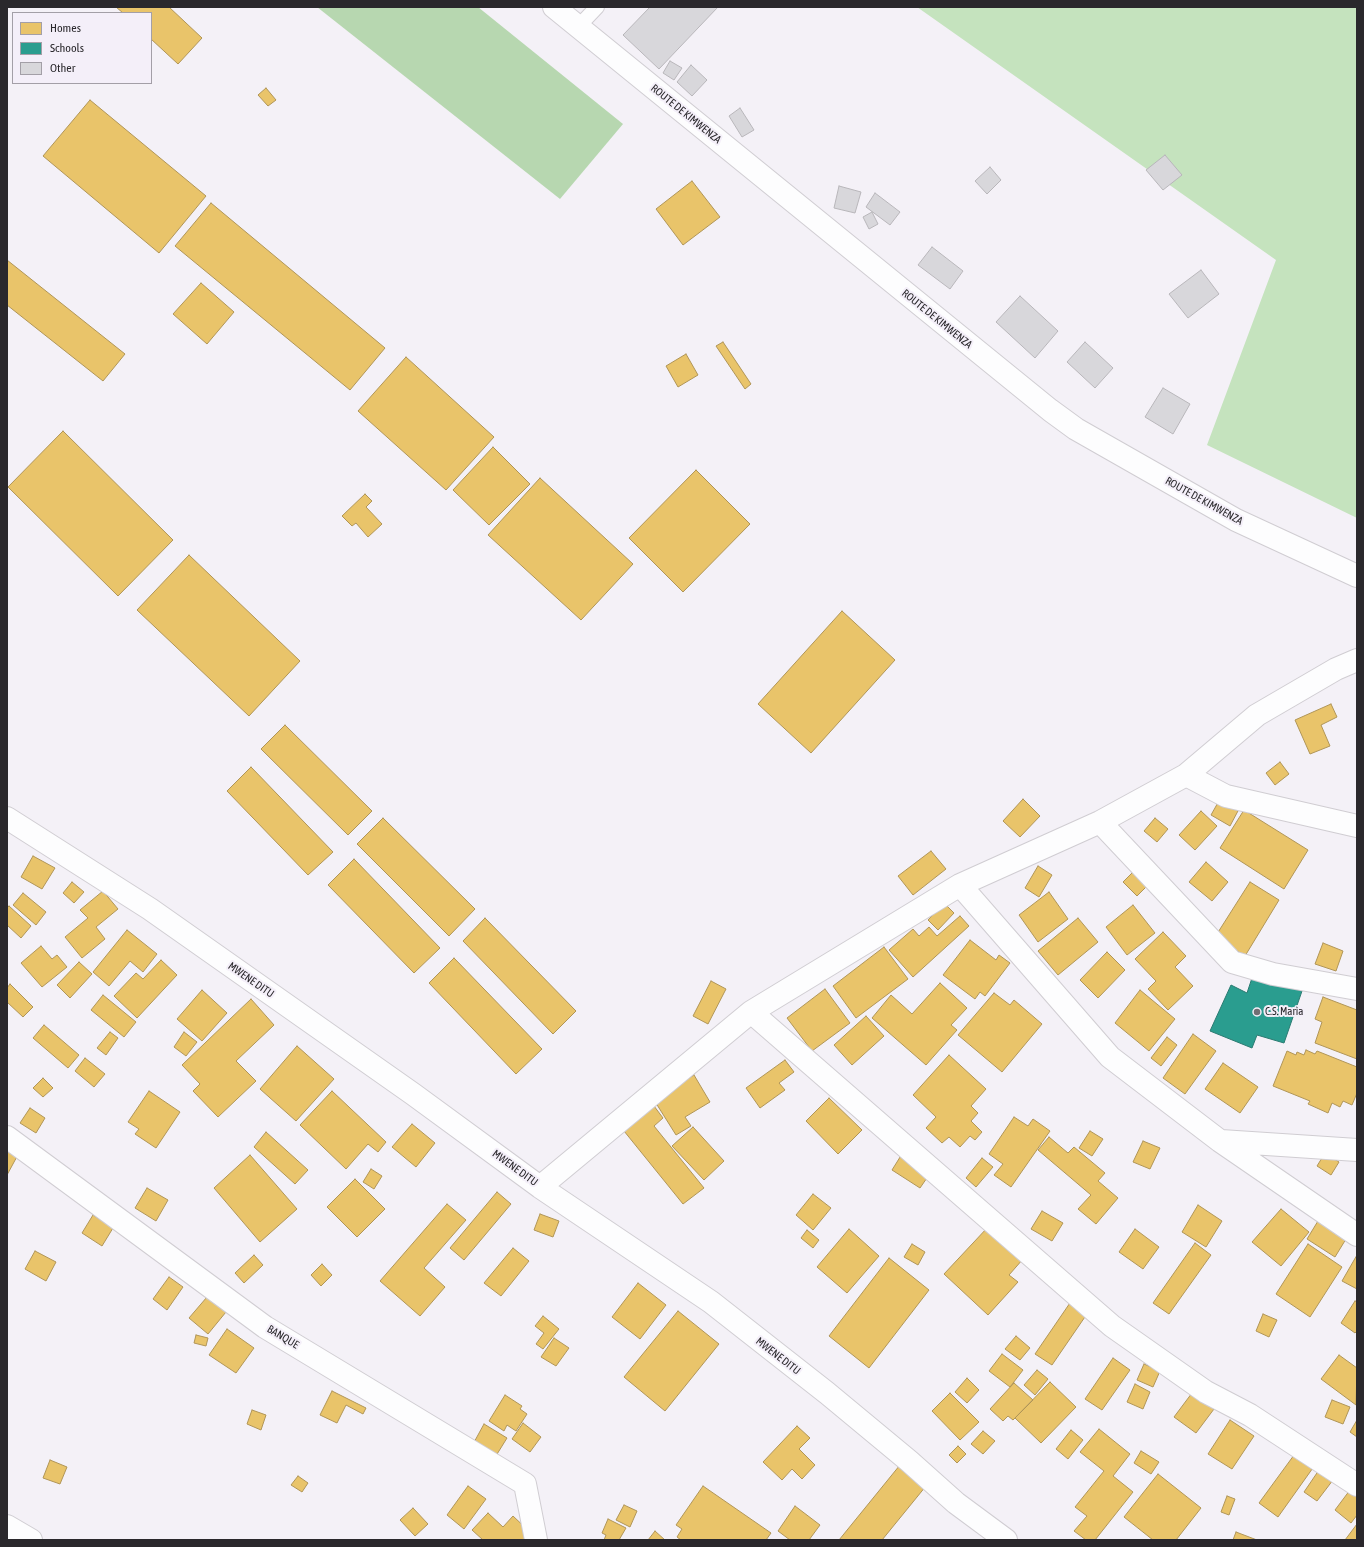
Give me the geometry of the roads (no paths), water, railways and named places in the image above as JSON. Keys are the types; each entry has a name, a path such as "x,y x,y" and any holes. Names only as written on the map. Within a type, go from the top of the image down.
{"street":[{"name":"ROUTE DE KIMWENZA","path":"554,7 1050,410 1076,428 1236,520 1357,576"},
{"path":"540,1187 751,1012 960,885 1100,822 1186,775 1257,715 1336,669 1357,660"},
{"path":"1186,775 1226,796 1357,826"},
{"name":"MWENE DITU","path":"7,818 150,909 413,1094 540,1187 711,1302 827,1393 909,1461 956,1503 1006,1540"},
{"path":"1100,822 1232,962 1273,974 1357,989"},
{"path":"960,885 1110,1057 1220,1141 1357,1235"},
{"path":"751,1012 1112,1326 1206,1392 1250,1415 1357,1486"},
{"name":"BANQUE","path":"7,1137 265,1327 525,1484 536,1540"},
{"path":"1220,1141 1357,1150"},
{"path":"7,1526 31,1540"}],"lane":[{"path":"578,27 597,7"}],"place":[{"name":"C.S. Maria","path":"1257,1012"}]}
